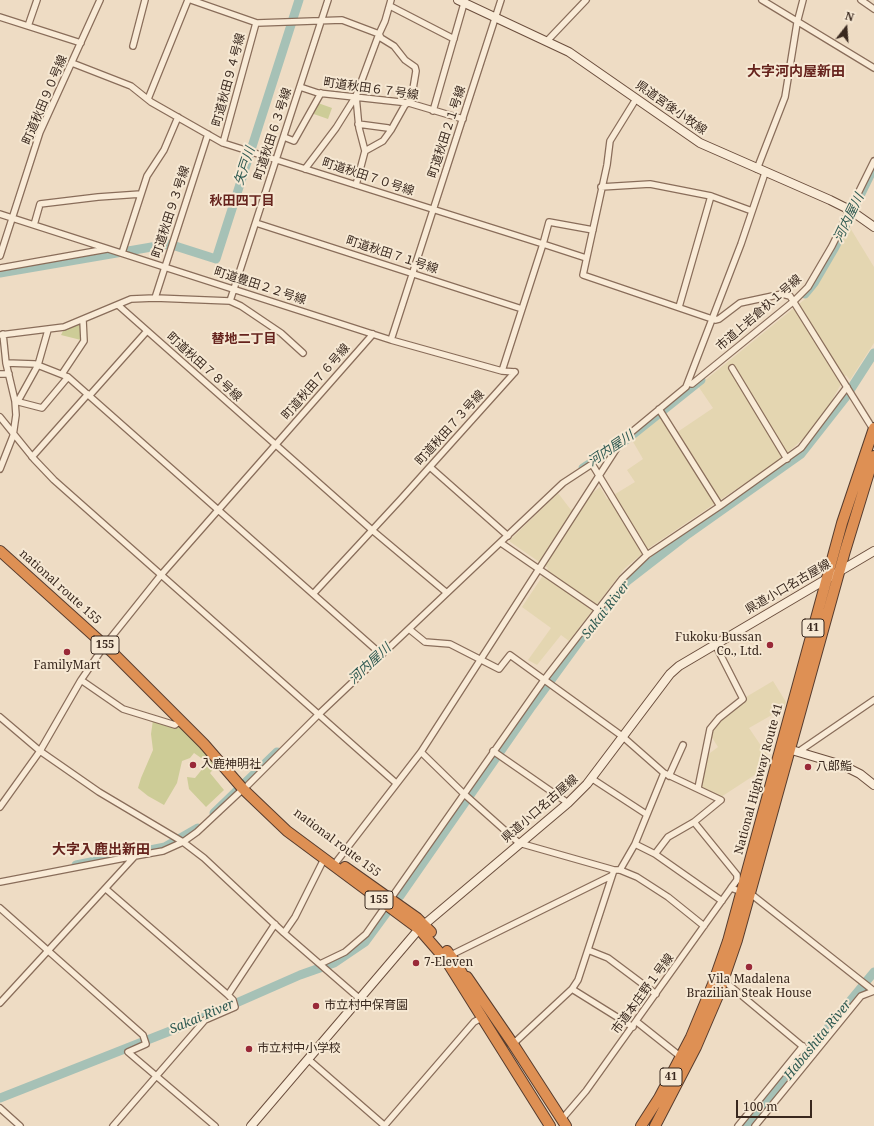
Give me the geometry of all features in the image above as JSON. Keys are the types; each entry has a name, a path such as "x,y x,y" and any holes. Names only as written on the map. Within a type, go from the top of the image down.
{"highway":[{"name":"National Highway Route 41","path":"790,749 827,578 842,523 874,428"},
{"name":"National Highway Route 41","path":"655,1126 696,1047 723,980 874,456"},
{"name":"national route 155","path":"0,551 105,645 230,770 287,831 324,859 388,902"},
{"name":"national route 155","path":"246,787 294,828 421,927 450,955 458,966 508,1057 550,1126"},
{"name":"National Highway Route 41","path":"641,1126 659,1098 681,1057 713,984 747,893"},
{"name":"national route 155","path":"421,927 446,960 490,1033 561,1124"},
{"name":"155","path":"458,966 477,989 513,1044 561,1124"},
{"name":"155","path":"490,1033 504,1060 545,1126"}],"main road":[{"name":"県道宮後小牧線","path":"462,1 547,41 584,61 700,143 850,210 874,227"},
{"name":"県道小口名古屋線","path":"253,1125 421,927 568,803 591,778 670,674 688,660 874,551"},
{"path":"790,749 852,769 874,784"}],"street":[{"path":"28,26 37,0"},
{"name":"町道秋田９０号線","path":"0,256 40,132 100,0"},
{"path":"133,46 145,0"},
{"path":"148,99 190,0 256,23 342,20 378,34 381,38 394,46 405,60 415,67 416,71 411,101 405,105 391,130 383,140 365,151"},
{"name":"町道秋田６３号線","path":"230,301 328,0"},
{"name":"町道秋田２１号線","path":"391,340 501,0"},
{"path":"547,41 586,0"},
{"path":"762,0 797,23 874,68"},
{"path":"757,169 785,97 797,23 803,0"},
{"path":"861,0 874,9"},
{"path":"433,111 454,39 462,1"},
{"path":"305,169 336,128 356,96 378,34 382,31 390,3 454,39"},
{"path":"0,17 81,43"},
{"name":"町道秋田９４号線","path":"224,143 256,23"},
{"name":"町道秋田７０号線","path":"72,63 132,86 148,99 224,143 586,258"},
{"name":"町道秋田６７号線","path":"300,87 321,93 409,103 463,119"},
{"path":"284,138 294,141 321,93"},
{"path":"356,96 358,124 365,151 356,185"},
{"path":"636,99 610,141 602,187 583,274 712,319 719,319 734,306 753,300 782,294 790,296 874,428"},
{"path":"122,253 147,176 164,150 178,117"},
{"path":"358,124 388,128 391,130"},
{"name":"町道秋田９３号線","path":"155,298 208,134"},
{"name":"市道上岩倉杁１号線","path":"688,383 692,384 794,301 814,279 874,161"},
{"path":"337,861 396,783 422,752 622,440 685,389 766,173"},
{"path":"602,187 650,184 711,196 752,211"},
{"path":"34,225 40,204 98,197 141,194"},
{"path":"679,307 711,196"},
{"name":"町道豊田２２号線","path":"0,214 391,340 502,371 515,372"},
{"path":"502,371 549,222 593,230"},
{"name":"町道秋田７１号線","path":"255,224 522,310"},
{"path":"0,268 107,249"},
{"path":"0,469 13,433 17,401 6,363 2,335 64,327 131,299 155,298 230,301 241,306 281,333 303,353"},
{"name":"町道秋田７８号線","path":"118,305 372,530 446,593"},
{"path":"17,401 42,408 65,375 84,341 83,320"},
{"path":"17,401 38,365 48,330"},
{"path":"33,458 147,331"},
{"name":"町道秋田７６号線","path":"0,807 40,751 81,680 105,645 161,575 373,334"},
{"path":"6,363 38,365 65,375 112,414 382,654"},
{"path":"732,368 787,459"},
{"name":"町道秋田７３号線","path":"314,593 515,372"},
{"path":"0,374 9,374"},
{"path":"320,964 345,952 358,942 388,902 493,751 546,682 597,609 622,579 647,555 787,459 810,439 847,387"},
{"path":"659,409 720,506"},
{"path":"0,418 33,458 54,480 396,783"},
{"path":"0,882 163,852 183,842 197,832 246,787 318,714 563,484 592,464 647,555"},
{"path":"430,467 508,536"},
{"path":"501,542 538,570 597,609"},
{"path":"409,629 425,642 450,644 499,669 510,655 622,736 666,774 721,800 694,822 668,837 655,854"},
{"path":"698,788 710,729 719,718 743,699 715,644"},
{"path":"81,680 123,709 175,725 181,720"},
{"path":"790,749 874,700"},
{"path":"0,717 40,751 99,792 183,842 204,858 274,924 360,999"},
{"path":"513,1044 572,989 578,980 615,872 635,844 646,814 666,774 683,745"},
{"path":"493,751 568,803"},
{"path":"422,752 463,793 519,843 615,872 637,877 668,897 704,926"},
{"path":"591,778 646,814"},
{"path":"694,822 737,876 737,880 731,888 747,893 874,991"},
{"path":"635,844 655,854 722,901"},
{"path":"0,1003 135,856"},
{"path":"284,933 295,917 324,859"},
{"path":"450,955 615,872"},
{"name":"市道本庄野１号線","path":"561,1124 637,1022 731,888"},
{"path":"106,889 228,995 233,1000 235,1007 205,1020 158,1076 113,1126"},
{"path":"0,908 143,1035 146,1044 128,1052 215,1126"},
{"path":"228,995 274,924"},
{"path":"588,950 608,958 656,994"},
{"path":"723,980 813,1055"},
{"path":"572,989 633,1027"},
{"path":"755,1126 861,996 874,991"},
{"path":"308,1059 385,1126 474,1022 481,1018"},
{"path":"637,1022 681,1057"},
{"path":"738,1126 803,1046"},
{"path":"0,1108 20,1126"}],"shaded area":[{"path":"318,103 332,108 328,119 311,113"},
{"path":"849,226 874,267 874,343 850,380 846,375 831,402 807,435 794,447 775,463 649,548 624,569 569,641 561,635 537,665 528,660 551,628 522,607 548,568 509,541 558,493 571,510 600,487 607,499 635,482 627,470 643,459 632,440 660,416 673,435 713,408 698,386 810,295"},
{"path":"79,323 82,325 81,340 61,335 64,329"},
{"path":"773,681 786,702 784,708 749,728 770,759 770,765 721,797 700,787 706,756 718,747 711,736 712,731 722,719 746,700 746,697"},
{"path":"174,718 209,754 204,760 194,753 190,758 182,761 177,783 164,805 148,796 138,788 153,750 151,734 153,720 165,723"},
{"path":"212,757 218,764 210,773 224,790 206,807 189,789 187,777 195,778"}],"waterway":[{"name":"矢戸川","path":"0,273 169,244 216,259 299,0"},
{"name":"河内屋川","path":"805,294 814,283 835,247 874,167"},
{"name":"Sakai River","path":"400,896 532,706 599,614 626,582 688,534 801,454 845,398 874,353"},
{"name":"河内屋川","path":"583,468 626,440 701,380"},
{"name":"河内屋川","path":"214,813 277,752"},
{"name":"河内屋川","path":"76,865 165,847 198,828"},
{"name":"Sakai River","path":"0,1098 193,1022 300,975 334,963 365,942 387,912"},
{"name":"Habashita River","path":"747,1126 874,972"},
{"name":"Habashita River","path":"857,992 868,989"},
{"path":"150,1088 166,1069"}],"place":[{"name":"Fukoku Bussan Co., Ltd.","path":"770,645"},
{"name":"FamilyMart","path":"67,652"},
{"name":"入鹿神明社","path":"193,765"},
{"name":"八郎鮨","path":"808,767"},
{"name":"7-Eleven","path":"416,963"},
{"name":"Vila Madalena Brazilian Steak House","path":"749,967"},
{"name":"市立村中保育園","path":"316,1006"},
{"name":"市立村中小学校","path":"249,1049"}],"district":[{"name":"大字河内屋新田","path":"796,72"},
{"name":"秋田四丁目","path":"242,201"},
{"name":"替地二丁目","path":"244,339"},
{"name":"大字入鹿出新田","path":"101,850"}]}
